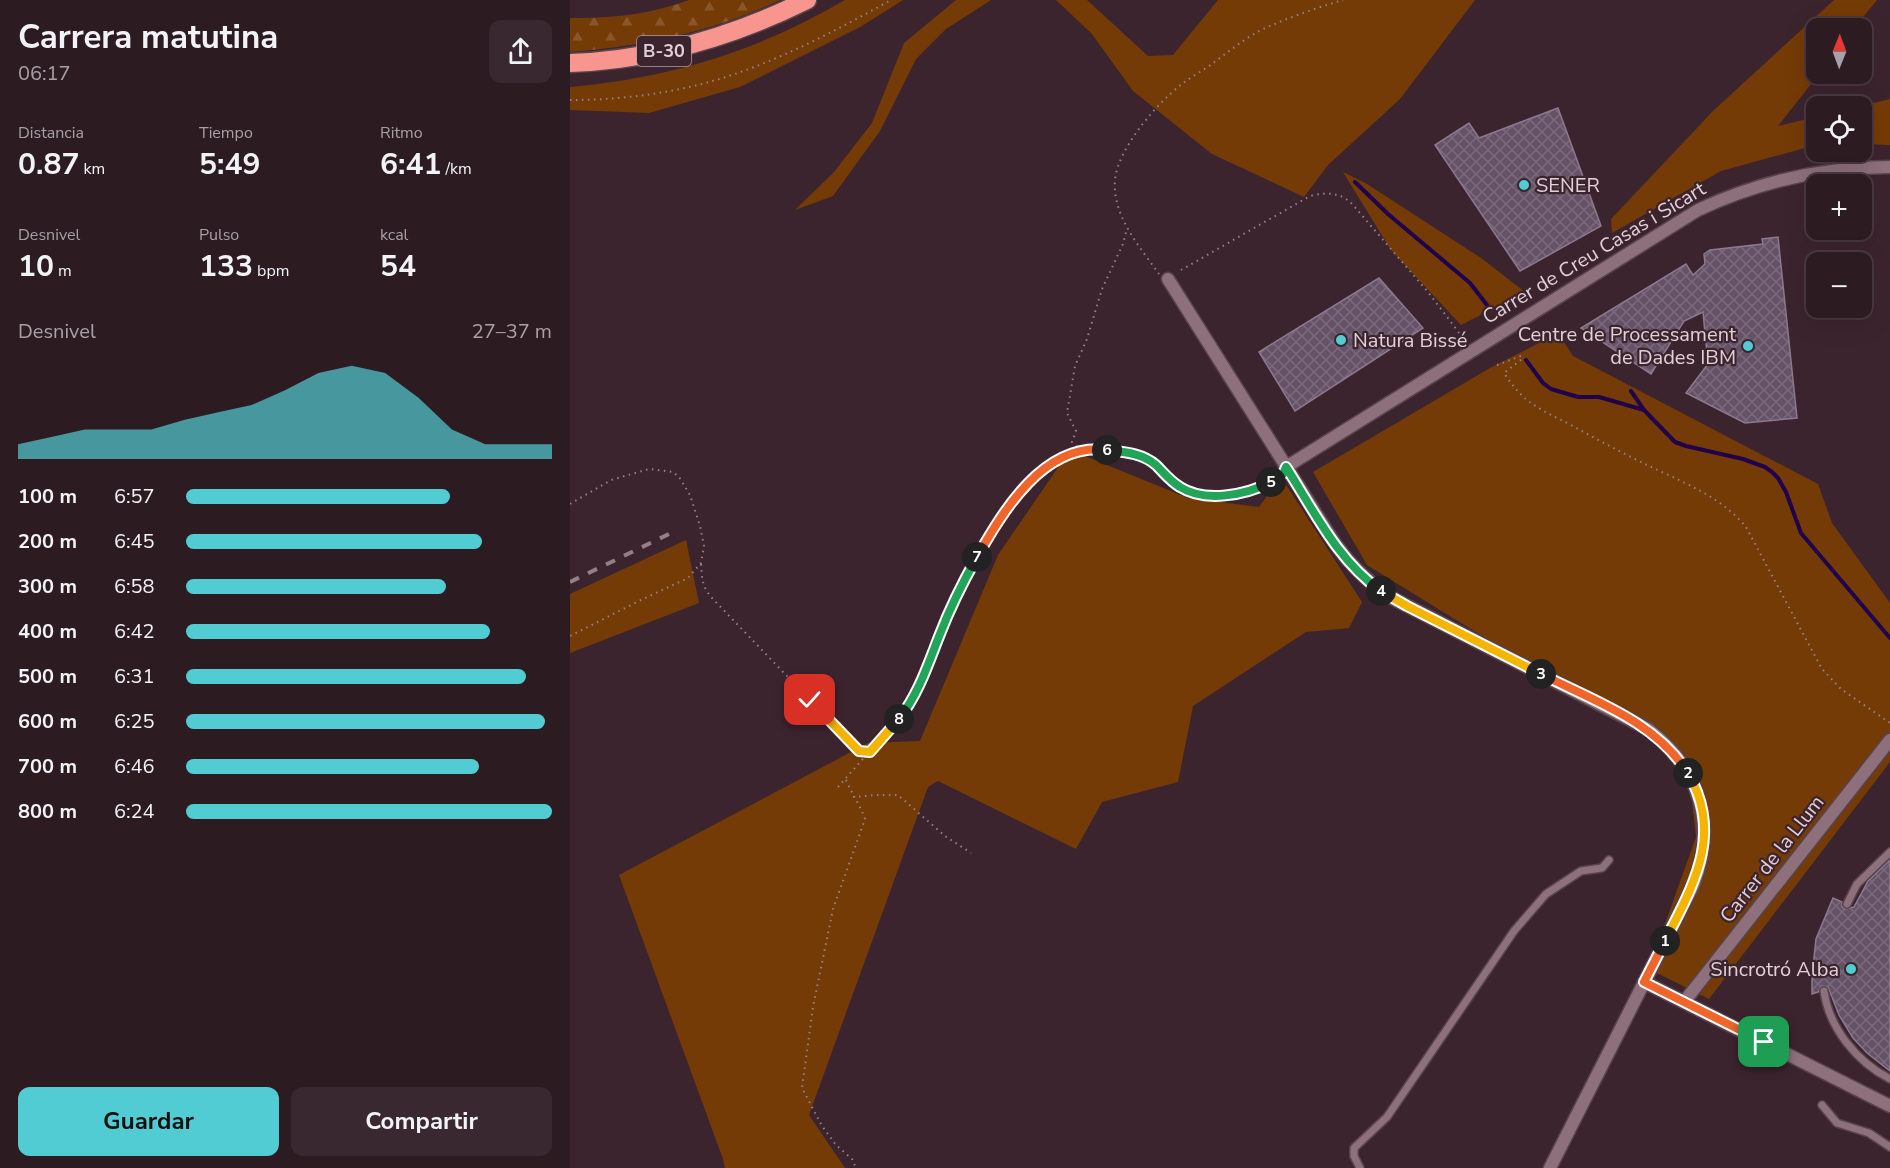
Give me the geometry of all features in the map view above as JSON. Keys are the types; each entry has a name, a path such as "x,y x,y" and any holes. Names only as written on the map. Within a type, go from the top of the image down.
{"highway":[{"name":"B-30","path":"571,66 663,51 750,25 807,0"}],"street":[{"name":"Carrer de Creu Casas i Sicart","path":"1285,470 1698,210 1740,191 1785,177 1838,169 1890,167"},
{"path":"1168,279 1285,470 1340,552 1368,582 1407,606 1635,721 1659,738 1681,762 1690,776 1701,807 1704,838 1703,853 1693,886 1550,1168"},
{"name":"Carrer de la Llum","path":"1684,1002 1890,740"},
{"path":"1644,982 1890,1106"}],"lane":[{"path":"1847,904 1857,884 1890,852"},
{"path":"1360,1168 1353,1156 1354,1148 1393,1109 1514,931 1546,894 1581,871 1602,868 1609,860"},
{"path":"1824,991 1829,1014 1843,1038 1871,1068 1890,1079"},
{"path":"1822,1105 1837,1123 1869,1133 1890,1147"}],"path":[{"path":"570,100 596,100 656,93 715,81 776,58 837,30 891,0"},
{"path":"1168,279 1163,279 1127,228 1116,196 1115,179 1122,156 1162,101 1182,84 1260,31 1343,0"},
{"path":"1181,270 1310,196 1333,193 1344,197 1353,205 1428,292 1463,338"},
{"path":"1081,451 1072,442 1076,431 1067,413 1075,366 1087,339 1102,289 1123,244 1127,228"},
{"path":"1497,365 1517,355 1521,356 1522,360 1504,373 1517,391 1533,406 1694,488 1738,517 1746,527 1822,669 1841,689 1890,723"},
{"path":"838,787 909,706 959,590 991,532 1022,487 1056,461 1094,448 1134,453 1154,463 1182,489 1198,494 1229,496 1251,491 1270,483 1285,470"},
{"path":"570,504 611,480 649,469 673,472 679,477 690,495 700,526 704,546 701,563 705,590 859,751 870,752"},
{"path":"570,636 688,578 701,563"},
{"path":"846,780 853,797 861,805 865,819 833,909 813,1007 802,1088 822,1126 836,1145 852,1160 856,1168"},
{"path":"853,797 898,795 945,836 971,853"}],"green space":[{"path":"689,0 780,0 756,11 678,36 597,50 570,52 570,18 630,15"},
{"path":"845,0 903,0 862,26 740,87 649,113 570,110 570,87 643,77 712,59 779,34"},
{"path":"956,0 991,0 946,29 916,59 880,131 833,196 795,210 834,172 872,123 904,43"},
{"path":"1056,0 1087,0 1148,56 1173,55 1218,0 1475,0 1400,99 1328,165 1304,197 1212,154 1133,91 1092,34"},
{"path":"1834,0 1877,0 1862,18 1814,18"},
{"path":"1806,26 1806,84 1811,84 1778,126 1806,119 1806,148 1721,171 1612,233 1611,219 1714,110"},
{"path":"1890,99 1890,145 1872,144 1872,103"},
{"path":"1343,172 1367,184 1481,258 1525,292 1461,325 1391,250"},
{"path":"1555,328 1573,356 1818,484 1832,523 1890,603 1890,762 1709,999 1649,969 1696,837 1690,783 1659,745 1367,565 1313,472 1490,368 1541,342"},
{"path":"1070,450 1188,498 1259,507 1281,477 1362,602 1349,628 1306,632 1193,706 1178,782 1102,802 1076,849 938,781 928,787 809,1115 845,1168 725,1168 619,875 868,743 920,741 998,555"},
{"path":"686,540 699,603 570,653 570,594"}],"building":[{"name":"SENER","path":"1558,108 1601,226 1520,271 1435,145 1469,123 1479,138"},
{"name":"Centre de Processament de Dades IBM","path":"1778,237 1797,418 1745,423 1686,393 1708,364 1703,312 1684,321 1651,374 1581,328 1686,264 1693,275 1705,264 1704,254 1710,250 1763,244 1762,239"},
{"name":"Natura Bissé","path":"1379,278 1423,328 1295,411 1259,352"},
{"name":"Sincrotró Alba","path":"1890,860 1890,1071 1867,1053 1853,1038 1839,1015 1828,987 1822,986 1818,992 1812,994 1812,977 1816,939 1833,898 1842,902 1842,907 1845,909 1854,907 1868,881"}],"waterway":[{"path":"1355,182 1388,214 1470,283 1487,305"},
{"path":"1526,360 1543,383 1551,389 1578,397 1599,397 1644,410 1675,442 1743,459 1772,472 1786,492 1801,533 1890,638"},
{"path":"1631,391 1644,410"}],"railway":[{"path":"570,582 671,533"}],"place":[{"name":"SENER","path":"1524,185"},
{"name":"Natura Bissé","path":"1341,340"},
{"name":"Centre de Processament de Dades IBM","path":"1748,346"},
{"name":"Sincrotró Alba","path":"1851,969"}],"route":[{"path":"810,700 859,751 870,752 909,706 964,580 991,532 1022,487 1056,461 1094,448 1134,453 1154,463 1182,489 1198,494 1229,496 1251,491 1270,483 1283,474 1286,467 1340,552 1368,582 1407,606 1635,721 1672,750 1690,776 1697,792 1704,823 1703,853 1693,886 1644,982 1764,1042"}]}
